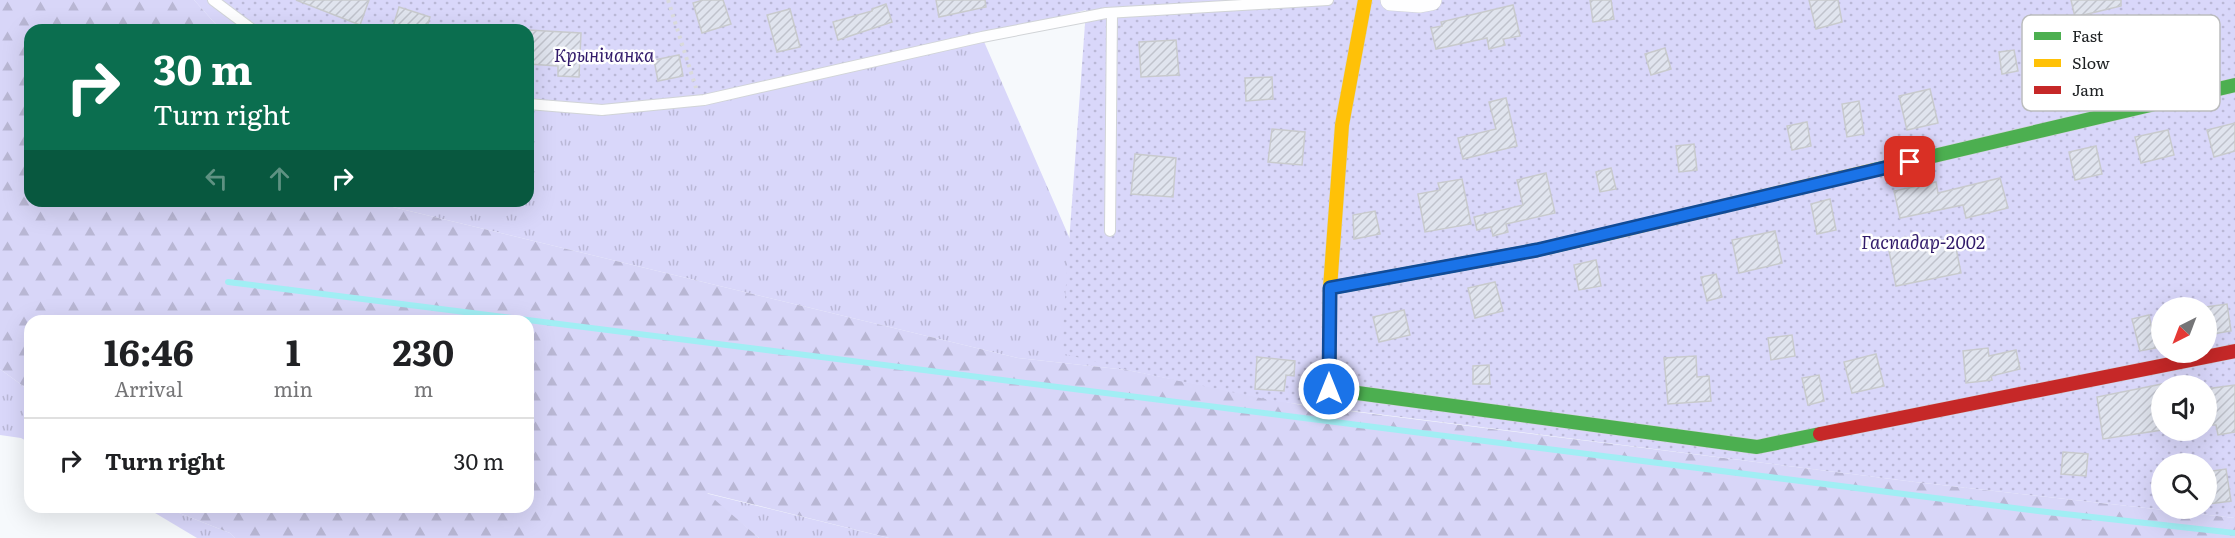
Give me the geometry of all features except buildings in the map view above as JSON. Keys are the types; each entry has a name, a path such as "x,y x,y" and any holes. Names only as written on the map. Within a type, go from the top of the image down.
{"street":[{"path":"1365,0 1342,124 1330,288 1329,389 1757,447 2235,351"},
{"path":"1391,0 1420,2 1431,0"},
{"path":"2220,89 2235,85"},
{"path":"1330,288 1537,250 2125,111"}],"lane":[{"path":"213,0 245,24"},
{"path":"534,104 602,110 700,100 982,37 1112,13 1328,0"},
{"path":"1110,231 1112,13"}],"path":[{"path":"668,0 700,100"}],"green space":[{"path":"0,0 194,0 216,24 24,24 24,207 393,207 1018,358 1127,370 1301,405 1915,482 2151,509 2151,519 2217,519 2217,516 2235,518 2235,538 889,538 707,493 759,538 235,538 230,533 179,513 534,513 534,315 24,315 24,387 0,369"},
{"path":"194,0 213,0 245,24 216,24"},
{"name":"Гаспадар-2002","path":"213,0 2235,0 2235,518 2217,516 2217,453 2151,453 2151,509 1915,482 1274,401 1127,370 1061,353 1086,10 982,37 704,100 601,110 534,104 534,24 245,24"},
{"path":"982,37 1127,370 1018,358 393,207 534,207 534,103"},
{"path":"0,369 24,387 24,440 0,435"},
{"path":"705,493 889,538 759,538"},
{"path":"155,513 179,513 230,533 235,538 197,538"}],"waterway":[{"path":"228,282 489,315"},
{"path":"534,321 2038,511 2235,533"}],"traffic: fast":[{"path":"2220,89 2235,85"},
{"path":"1874,170 2125,111"},
{"path":"1330,288 1537,250 1615,232"},
{"path":"1350,392 1757,447 1820,434"}],"traffic: slow":[{"path":"1350,392 1329,389 1330,288 1342,125 1365,0"},
{"path":"1615,232 1874,170"}],"traffic: jam":[{"path":"1820,434 2235,351"}],"route":[{"path":"1329,389 1330,288 1537,250 1910,162"}],"park label":[{"name":"Крынічанка","path":"604,54"}]}
